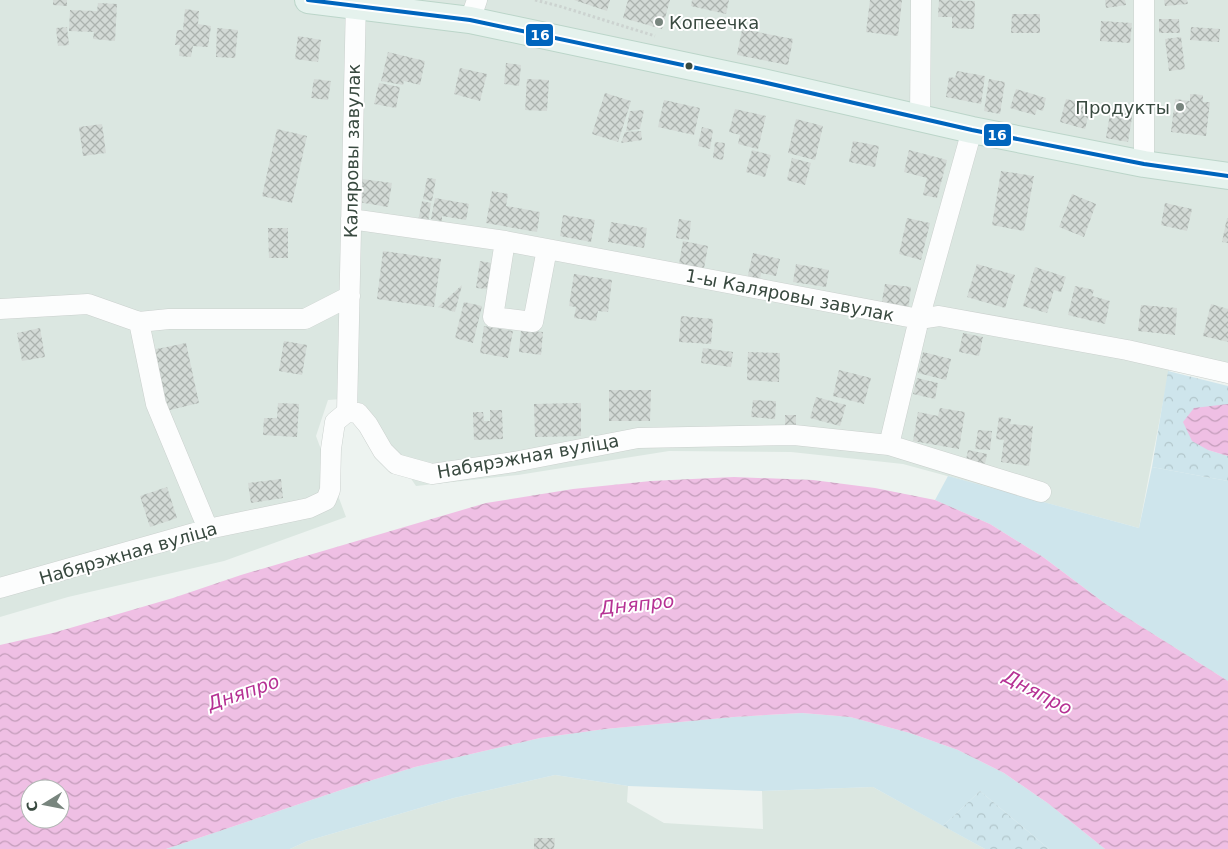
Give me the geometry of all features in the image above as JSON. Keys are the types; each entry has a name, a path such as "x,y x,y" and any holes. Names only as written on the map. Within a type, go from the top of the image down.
{"main road":[{"path":"308,0 473,10 920,119 1144,164 1228,176"}],"street":[{"path":"920,119 921,0"},
{"path":"1144,0 1144,164"},
{"name":"Каляровы завулак","path":"347,412 356,3"},
{"path":"889,445 919,319 972,130"},
{"name":"1-ы Каляровы завулак","path":"351,219 506,241 919,319 939,316 1127,350 1228,374"},
{"path":"506,241 493,317 533,322 547,249"},
{"path":"0,309 88,304 139,322 169,319 304,319 350,296"},
{"path":"139,322 156,404 208,529"},
{"name":"Набярэжная вуліца","path":"0,588 208,529 309,508 326,500 330,490 331,449 335,422 347,412 358,413 368,425 383,451 396,464 432,474 514,462 638,438 794,435 889,445 1041,492"}],"shaded area":[{"path":"0,0 1228,0 1228,366 1172,355 1139,528 903,464 791,452 669,451 518,475 416,486 355,398 328,400 316,436 346,517 224,561 68,597 0,617"},
{"path":"555,775 628,786 627,802 664,823 763,829 762,791 873,787 985,849 290,849 307,841 454,798"}],"green space":[{"path":"1168,371 1228,386 1228,404 1208,450 1228,456 1228,481 1152,467"},
{"path":"1152,467 1228,481 1228,681 1107,605 1043,557 990,524 935,500 948,476 1139,528"},
{"path":"802,713 850,717 910,733 958,750 1004,773 1049,804 1105,849 1049,849 980,791 943,826 873,787 762,791 628,786 555,775 454,798 307,841 290,849 166,849 415,767 540,738 605,729 734,717"},
{"path":"980,791 1049,849 985,849 943,826"}],"water":[{"path":"1228,404 1228,456 1208,450 1192,441 1183,422 1194,408"},
{"name":"Дняпро","path":"734,477 813,480 875,488 935,500 990,524 1043,557 1107,605 1228,681 1228,849 1105,849 1049,804 1004,773 958,750 910,733 850,717 802,713 734,717 605,729 540,738 415,767 166,849 0,849 0,645 53,633 173,598 241,575 486,503 573,489 651,481"}],"building":[{"path":"53,0 67,0 67,6 53,5"},
{"path":"574,0 610,0 607,11"},
{"path":"628,0 670,0 662,29 623,18"},
{"path":"692,0 729,0 726,14 691,6"},
{"path":"870,0 902,0 898,36 866,32"},
{"path":"939,0 975,1 974,29 952,28 952,17 938,17"},
{"path":"1105,0 1125,0 1126,5 1106,8"},
{"path":"1164,0 1187,0 1188,4 1165,6"},
{"path":"98,3 117,4 115,41 93,39 94,32 69,31 70,10 97,11"},
{"path":"185,9 199,11 198,24 211,26 208,47 193,46 191,57 179,56 180,45 175,45 177,30 183,30"},
{"path":"1012,14 1040,14 1040,33 1011,33"},
{"path":"1159,19 1179,19 1180,33 1159,33"},
{"path":"1101,21 1132,23 1130,43 1100,41"},
{"path":"67,27 69,45 58,46 56,28"},
{"path":"1191,27 1220,29 1219,42 1190,40"},
{"path":"217,28 238,30 235,58 216,57"},
{"path":"742,29 793,39 788,65 737,55"},
{"path":"298,36 321,40 318,62 295,59"},
{"path":"1181,37 1185,69 1169,71 1165,39"},
{"path":"388,52 425,61 420,85 404,81 403,85 381,81"},
{"path":"506,63 521,65 519,86 504,84"},
{"path":"460,68 487,74 480,101 454,94"},
{"path":"957,71 985,76 981,104 946,97 949,77 955,78"},
{"path":"314,79 331,81 328,100 311,98"},
{"path":"527,79 549,80 547,111 525,110"},
{"path":"989,79 1005,82 1000,114 984,111"},
{"path":"379,83 400,87 396,108 374,104"},
{"path":"1016,89 1046,98 1043,111 1037,109 1035,115 1010,108"},
{"path":"605,93 631,101 618,142 592,134"},
{"path":"1190,94 1203,95 1203,102 1210,102 1206,136 1171,132 1175,99 1190,101"},
{"path":"1066,99 1091,105 1085,129 1060,122"},
{"path":"664,100 700,108 694,135 658,127"},
{"path":"1111,108 1133,111 1128,142 1106,138"},
{"path":"735,109 766,116 758,149 738,144 740,135 729,132"},
{"path":"644,110 640,129 626,131 630,111"},
{"path":"796,119 823,126 815,160 788,153"},
{"path":"102,124 106,153 83,156 79,127"},
{"path":"702,127 713,130 710,149 698,146"},
{"path":"277,129 307,136 292,203 262,196"},
{"path":"641,131 642,140 621,143 625,132"},
{"path":"853,141 879,146 875,167 849,162"},
{"path":"715,142 725,143 723,160 713,158"},
{"path":"752,150 771,155 765,177 746,172"},
{"path":"909,150 947,160 937,198 923,195 927,178 904,172"},
{"path":"792,158 811,163 805,185 787,180"},
{"path":"1001,171 1034,176 1024,231 992,225"},
{"path":"427,178 436,179 432,201 423,199"},
{"path":"362,179 392,183 388,207 358,202"},
{"path":"492,191 508,194 506,206 540,212 537,232 486,223"},
{"path":"1072,194 1096,204 1084,237 1059,227"},
{"path":"435,198 469,204 466,220 442,216 442,221 431,219"},
{"path":"422,201 431,203 428,223 418,221"},
{"path":"1165,203 1192,209 1187,231 1161,225"},
{"path":"563,215 595,220 591,242 560,236"},
{"path":"907,218 930,223 921,260 899,254"},
{"path":"679,219 691,221 689,240 676,238"},
{"path":"1228,219 1228,243 1222,242"},
{"path":"611,222 647,228 644,248 608,242"},
{"path":"268,228 288,228 288,258 269,258"},
{"path":"683,241 708,246 703,274 678,270"},
{"path":"383,251 441,259 434,307 377,299"},
{"path":"753,253 780,259 776,276 761,273 759,287 746,284"},
{"path":"480,261 491,263 488,289 476,288"},
{"path":"796,264 829,270 826,287 793,282"},
{"path":"977,264 1015,275 1005,308 967,297"},
{"path":"1035,267 1066,277 1061,292 1054,290 1047,313 1023,306"},
{"path":"574,274 612,280 608,312 598,311 596,321 574,318 576,307 569,306"},
{"path":"885,284 911,287 908,311 881,307"},
{"path":"462,285 455,312 438,307"},
{"path":"1075,286 1094,290 1092,296 1110,301 1105,324 1068,315"},
{"path":"464,302 482,306 473,343 455,338"},
{"path":"1211,304 1228,309 1228,342 1203,336"},
{"path":"1141,305 1177,308 1175,335 1138,331"},
{"path":"681,316 713,319 711,344 679,342"},
{"path":"484,326 513,331 508,358 480,353"},
{"path":"40,328 45,357 22,361 17,333"},
{"path":"521,330 543,332 541,355 519,352"},
{"path":"963,333 983,337 979,356 959,352"},
{"path":"284,341 307,345 302,375 279,371"},
{"path":"186,343 199,403 166,411 152,350"},
{"path":"703,348 733,352 731,367 701,363"},
{"path":"748,352 780,353 779,382 747,380"},
{"path":"923,352 951,359 946,380 918,373"},
{"path":"839,370 871,378 864,404 833,396"},
{"path":"917,378 938,383 935,399 913,394"},
{"path":"609,390 651,390 650,421 609,421"},
{"path":"816,397 846,405 840,426 810,418"},
{"path":"753,400 776,401 775,419 751,417"},
{"path":"278,403 299,404 297,437 263,435 264,418 277,418"},
{"path":"581,403 581,436 535,437 534,404"},
{"path":"940,408 965,412 959,449 913,441 918,412 938,416"},
{"path":"490,410 502,410 503,439 474,440 473,412 483,412 484,421 490,421"},
{"path":"785,415 796,415 796,431 785,431"},
{"path":"999,417 1011,419 1010,424 1033,426 1029,466 1001,462 1004,440 996,439"},
{"path":"978,430 992,431 990,450 975,449"},
{"path":"968,450 987,454 984,469 965,465"},
{"path":"281,479 283,498 251,503 248,483"},
{"path":"167,487 177,518 150,527 140,496"},
{"path":"534,838 555,838 554,849 534,849"}],"transit line":[{"name":"16","path":"308,0 470,20 758,81 972,130 1144,164 1228,176"}],"place":[{"name":"Копеечка","path":"659,22"},
{"name":"Продукты","path":"1180,107"}]}
